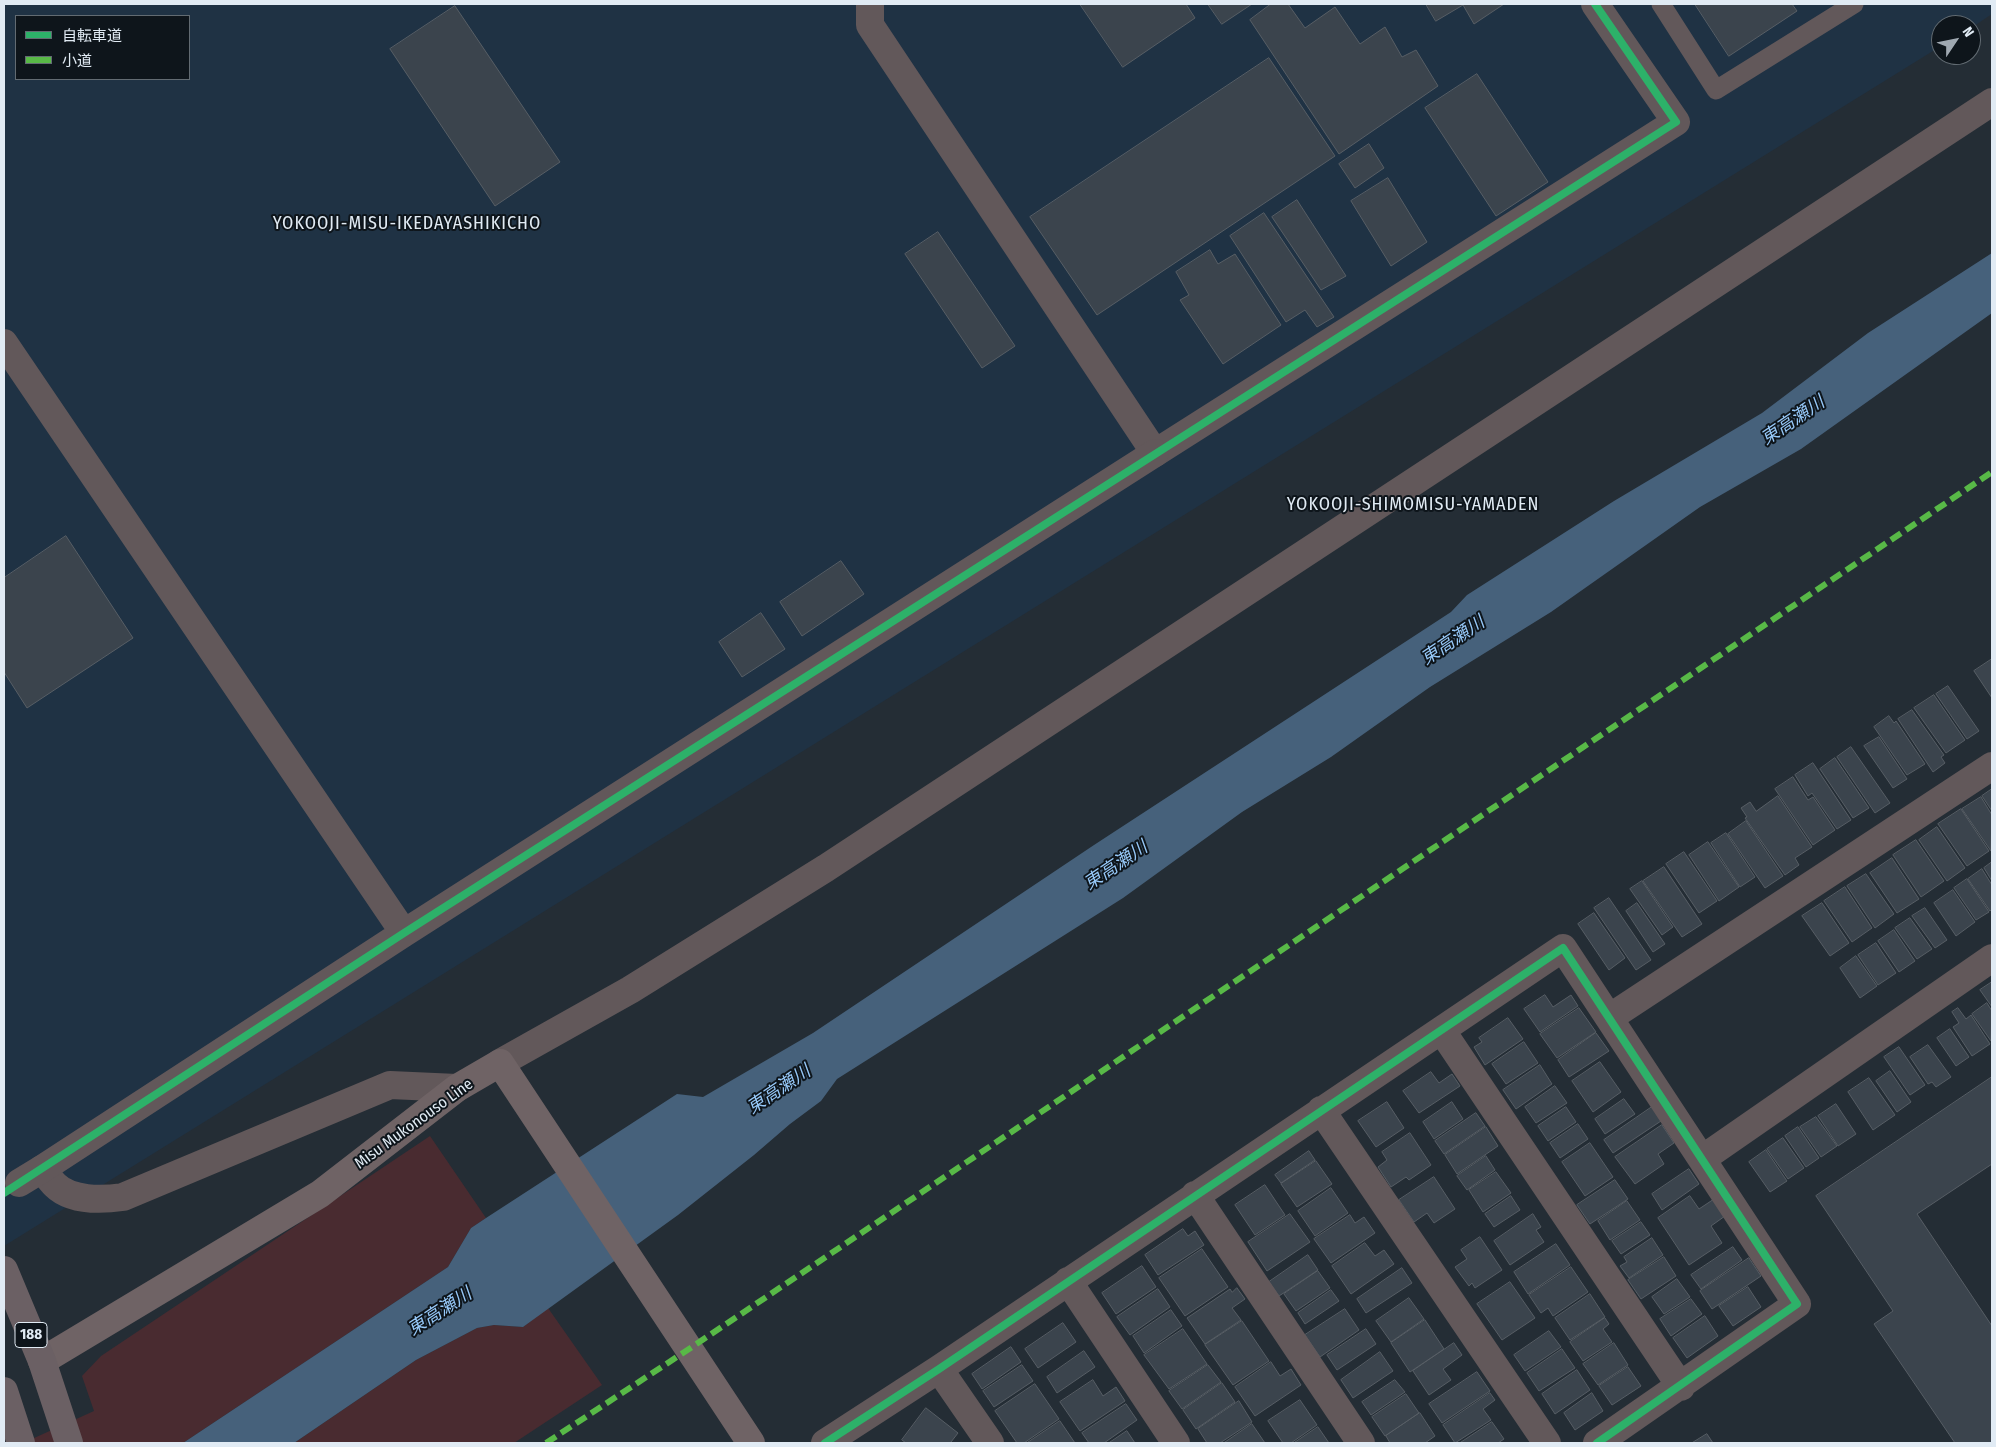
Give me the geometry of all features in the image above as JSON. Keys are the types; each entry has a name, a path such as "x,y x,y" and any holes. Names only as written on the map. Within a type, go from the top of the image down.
{"main road":[{"name":"Misu Mukonouso Line","path":"42,1361 320,1194 458,1088 500,1064"},
{"path":"500,1064 751,1443"},
{"name":"188","path":"4,1270 42,1361 68,1443"},
{"path":"4,1391 19,1435"}],"street":[{"path":"870,4 870,25 1155,453"},
{"path":"19,1183 404,933 1676,122 1595,4"},
{"path":"500,1064 630,990 826,868 1992,102"},
{"path":"4,343 404,933"},
{"path":"1609,1018 1992,766"},
{"path":"825,1443 939,1369 1563,948 1797,1304 1597,1443"},
{"path":"1702,1159 1992,958"},
{"path":"1442,1030 1681,1386"},
{"path":"42,1169 56,1186 78,1196 102,1200 123,1197 390,1085 458,1088"},
{"path":"1321,1110 1547,1443"},
{"path":"1195,1195 1360,1443"},
{"path":"1068,1281 1176,1443"},
{"path":"939,1369 990,1443"}],"lane":[{"path":"1661,4 1716,90 1854,4"}],"shaded area":[{"path":"4,4 1992,4 1992,14 1981,21 1981,15 1931,15 1931,52 4,1246"},
{"path":"430,1136 486,1218 471,1228 448,1267 183,1443 23,1443 94,1411 82,1376 101,1356"},
{"path":"548,1308 602,1385 514,1443 294,1443 416,1360 477,1328 494,1325 523,1327"}],"water":[{"name":"東高瀬川","path":"1992,253 1992,313 1801,449 1700,507 1551,612 1430,687 1331,757 1242,812 1123,898 837,1079 821,1101 790,1124 754,1155 678,1215 523,1327 494,1325 477,1328 416,1360 294,1443 183,1443 448,1267 471,1228 486,1218 677,1094 703,1097 813,1033 1094,845 1451,612 1467,595 1614,501 1762,413 1868,333"}],"building":[{"path":"1080,4 1186,4 1195,18 1123,67"},
{"path":"1208,4 1252,4 1222,24"},
{"path":"1271,4 1288,4 1305,28 1335,7 1360,44 1385,27 1402,57 1416,50 1438,86 1339,154 1250,20"},
{"path":"1426,4 1504,4 1474,24 1463,5 1436,21"},
{"path":"1695,4 1792,4 1797,11 1729,56"},
{"path":"455,6 560,162 495,206 390,49"},
{"path":"1269,58 1335,156 1097,315 1030,217"},
{"path":"1477,74 1548,182 1496,216 1425,108"},
{"path":"1369,144 1384,168 1355,188 1339,164"},
{"path":"1388,178 1427,242 1391,266 1351,201"},
{"path":"1297,200 1346,276 1321,290 1272,217"},
{"path":"1264,213 1334,317 1317,327 1305,310 1286,322 1230,236"},
{"path":"938,232 1015,346 982,368 905,254"},
{"path":"1210,250 1218,264 1235,254 1281,325 1223,364 1180,300 1189,295 1176,272"},
{"path":"66,536 133,638 27,708 4,672 4,578"},
{"path":"841,561 864,594 802,636 780,602"},
{"path":"761,613 785,649 742,677 719,642"},
{"path":"1992,659 1992,698 1974,671"},
{"path":"1948,686 1979,731 1967,739 1936,694"},
{"path":"1934,695 1965,740 1946,753 1914,708"},
{"path":"1912,710 1944,755 1941,757 1945,763 1933,772 1898,719"},
{"path":"1889,716 1894,723 1896,721 1925,764 1907,775 1874,727"},
{"path":"1879,737 1907,779 1893,788 1864,746"},
{"path":"1851,747 1890,803 1875,813 1837,757"},
{"path":"1835,758 1869,808 1853,818 1820,769"},
{"path":"1813,763 1851,820 1837,829 1812,793 1808,796 1795,775"},
{"path":"1793,777 1808,800 1813,797 1835,830 1813,845 1775,789"},
{"path":"1992,789 1992,811 1982,796"},
{"path":"1778,796 1812,847 1795,858 1799,865 1785,875 1745,818 1747,817 1741,808 1750,802 1756,811"},
{"path":"1981,797 1992,815 1991,851 1962,809"},
{"path":"1961,809 1989,851 1967,866 1938,824"},
{"path":"1746,821 1783,876 1765,888 1728,834"},
{"path":"1937,827 1965,868 1947,881 1919,840"},
{"path":"1726,833 1755,877 1740,887 1711,843"},
{"path":"1916,840 1944,881 1921,897 1893,855"},
{"path":"1708,842 1739,887 1719,901 1689,855"},
{"path":"1684,852 1717,901 1699,913 1666,864"},
{"path":"1892,858 1919,899 1897,913 1870,873"},
{"path":"1992,862 1992,881 1984,868"},
{"path":"1664,867 1702,924 1682,937 1643,881"},
{"path":"1982,869 1992,885 1992,909 1990,911 1968,879"},
{"path":"1866,874 1894,914 1875,928 1847,886"},
{"path":"1967,879 1989,912 1976,920 1954,888"},
{"path":"1642,881 1673,927 1662,935 1630,889"},
{"path":"1845,887 1872,928 1852,942 1824,901"},
{"path":"1953,890 1975,922 1956,936 1934,903"},
{"path":"1609,898 1651,960 1636,970 1594,908"},
{"path":"1637,903 1665,944 1653,952 1626,911"},
{"path":"1822,903 1849,943 1830,956 1802,916"},
{"path":"1925,908 1947,940 1935,948 1912,916"},
{"path":"1594,913 1625,958 1609,970 1578,924"},
{"path":"1910,918 1932,949 1917,959 1895,928"},
{"path":"1894,930 1915,961 1899,972 1878,941"},
{"path":"1876,943 1896,973 1878,985 1858,955"},
{"path":"1856,956 1877,986 1860,998 1840,968"},
{"path":"1992,982 1992,1007 1980,990"},
{"path":"1545,995 1553,1007 1571,995 1578,1006 1540,1032 1524,1009"},
{"path":"1987,1003 1992,1011 1991,1041 1972,1014"},
{"path":"1579,1008 1596,1032 1557,1058 1540,1034"},
{"path":"1958,1008 1966,1019 1971,1015 1990,1044 1972,1056 1953,1027 1959,1023 1952,1012"},
{"path":"1508,1018 1523,1039 1485,1065 1474,1047 1482,1042 1479,1038"},
{"path":"1950,1029 1969,1057 1956,1066 1937,1038"},
{"path":"1596,1033 1609,1051 1569,1077 1558,1060"},
{"path":"1524,1042 1538,1063 1506,1084 1492,1064"},
{"path":"1928,1045 1951,1077 1936,1087 1932,1082 1928,1084 1910,1057"},
{"path":"1899,1047 1925,1085 1910,1095 1884,1057"},
{"path":"1600,1062 1621,1092 1593,1112 1572,1081"},
{"path":"1540,1065 1552,1084 1516,1109 1503,1090"},
{"path":"1890,1071 1911,1102 1897,1112 1876,1081"},
{"path":"1431,1072 1439,1083 1452,1074 1460,1086 1419,1113 1403,1091"},
{"path":"1992,1077 1992,1164 1917,1214 1992,1326 1992,1443 1955,1443 1874,1324 1893,1311 1816,1196"},
{"path":"1869,1078 1895,1115 1873,1130 1848,1092"},
{"path":"1555,1086 1567,1103 1536,1123 1525,1107"},
{"path":"1624,1099 1635,1114 1605,1134 1595,1119"},
{"path":"1387,1102 1404,1128 1376,1147 1358,1121"},
{"path":"1452,1102 1463,1119 1434,1139 1423,1122"},
{"path":"1836,1104 1856,1134 1838,1146 1818,1116"},
{"path":"1566,1107 1576,1122 1548,1141 1538,1126"},
{"path":"1652,1107 1661,1121 1613,1153 1604,1140"},
{"path":"1476,1113 1485,1126 1444,1154 1435,1141"},
{"path":"1816,1117 1837,1146 1821,1157 1800,1127"},
{"path":"1578,1124 1588,1139 1560,1158 1550,1143"},
{"path":"1662,1125 1674,1143 1658,1154 1664,1164 1635,1184 1615,1157"},
{"path":"1486,1127 1498,1146 1457,1174 1445,1155"},
{"path":"1798,1127 1819,1158 1806,1167 1785,1136"},
{"path":"1410,1133 1431,1165 1409,1180 1406,1177 1391,1187 1378,1167 1387,1160 1382,1152"},
{"path":"1783,1138 1804,1168 1788,1179 1767,1149"},
{"path":"1590,1143 1613,1177 1585,1196 1562,1162"},
{"path":"1766,1150 1787,1181 1770,1192 1749,1162"},
{"path":"1309,1151 1315,1160 1281,1183 1275,1175"},
{"path":"1486,1156 1495,1170 1467,1190 1457,1176"},
{"path":"1316,1161 1332,1184 1297,1207 1281,1184"},
{"path":"1689,1169 1699,1184 1662,1210 1652,1194"},
{"path":"1496,1172 1511,1193 1483,1212 1469,1190"},
{"path":"1434,1177 1455,1209 1434,1223 1427,1213 1414,1222 1399,1200"},
{"path":"1615,1180 1628,1199 1590,1224 1577,1205"},
{"path":"1265,1185 1285,1215 1255,1235 1235,1205"},
{"path":"1331,1188 1348,1213 1315,1236 1298,1211"},
{"path":"1511,1196 1520,1210 1494,1227 1485,1214"},
{"path":"1690,1196 1699,1209 1714,1199 1725,1216 1711,1226 1722,1243 1689,1265 1658,1218"},
{"path":"1627,1201 1640,1220 1610,1240 1598,1221"},
{"path":"1290,1214 1310,1242 1267,1271 1248,1242"},
{"path":"1533,1214 1541,1227 1536,1230 1544,1242 1510,1265 1494,1241"},
{"path":"1350,1215 1355,1223 1364,1217 1375,1233 1331,1263 1314,1239"},
{"path":"1641,1222 1650,1235 1621,1254 1612,1241"},
{"path":"1183,1229 1188,1236 1195,1231 1204,1245 1158,1275 1145,1255"},
{"path":"1480,1237 1502,1270 1475,1288 1472,1283 1469,1286 1455,1267 1467,1259 1461,1250"},
{"path":"1652,1238 1663,1255 1629,1278 1620,1266 1627,1262 1624,1257"},
{"path":"1365,1243 1375,1256 1384,1250 1394,1264 1351,1294 1332,1266"},
{"path":"1556,1244 1570,1265 1528,1294 1514,1272"},
{"path":"1733,1247 1742,1260 1701,1289 1691,1275"},
{"path":"1202,1249 1228,1287 1185,1316 1159,1278"},
{"path":"1308,1255 1318,1270 1279,1296 1269,1282"},
{"path":"1664,1257 1676,1276 1641,1299 1628,1280"},
{"path":"1749,1258 1761,1276 1712,1309 1700,1291"},
{"path":"1142,1266 1156,1287 1116,1314 1102,1293"},
{"path":"1571,1267 1588,1292 1553,1316 1548,1308 1541,1313 1529,1295"},
{"path":"1402,1268 1412,1283 1366,1313 1357,1299"},
{"path":"1318,1271 1330,1288 1296,1311 1284,1294"},
{"path":"1677,1279 1690,1297 1664,1314 1652,1297"},
{"path":"1510,1282 1535,1318 1502,1340 1477,1304"},
{"path":"1748,1287 1761,1307 1733,1326 1719,1306"},
{"path":"1237,1288 1245,1299 1232,1308 1241,1320 1205,1344 1187,1318 1230,1289 1232,1292"},
{"path":"1158,1289 1170,1307 1130,1335 1117,1317"},
{"path":"1331,1290 1339,1301 1305,1324 1298,1313"},
{"path":"1590,1294 1605,1317 1570,1340 1555,1318"},
{"path":"1409,1298 1424,1319 1391,1342 1376,1321"},
{"path":"1691,1299 1702,1314 1671,1336 1660,1319"},
{"path":"1345,1309 1359,1330 1320,1357 1305,1335"},
{"path":"1171,1310 1182,1326 1144,1353 1133,1336"},
{"path":"1705,1316 1718,1336 1687,1358 1673,1338"},
{"path":"1605,1318 1609,1324 1603,1329 1612,1342 1583,1361 1570,1342"},
{"path":"1425,1320 1444,1349 1410,1372 1391,1343"},
{"path":"1242,1321 1269,1361 1233,1385 1205,1345"},
{"path":"1063,1323 1076,1342 1038,1368 1025,1349"},
{"path":"1183,1329 1207,1364 1169,1389 1144,1355"},
{"path":"1366,1329 1376,1344 1337,1370 1327,1355"},
{"path":"1549,1331 1561,1347 1525,1371 1514,1355"},
{"path":"1454,1343 1462,1355 1443,1369 1451,1380 1429,1395 1413,1371"},
{"path":"1614,1343 1628,1365 1598,1385 1583,1364"},
{"path":"1011,1347 1021,1362 982,1389 972,1374"},
{"path":"1562,1349 1575,1368 1539,1391 1527,1373"},
{"path":"1084,1351 1095,1367 1057,1393 1047,1377"},
{"path":"1380,1352 1393,1371 1353,1398 1341,1380"},
{"path":"1271,1362 1280,1376 1291,1369 1301,1385 1255,1416 1235,1387"},
{"path":"1022,1365 1033,1381 994,1407 983,1391"},
{"path":"1208,1365 1221,1382 1182,1409 1169,1391"},
{"path":"1628,1367 1641,1386 1612,1405 1599,1386"},
{"path":"1577,1370 1590,1390 1555,1414 1542,1394"},
{"path":"1477,1372 1490,1391 1442,1423 1429,1404"},
{"path":"1093,1380 1103,1396 1116,1387 1125,1401 1080,1431 1060,1402"},
{"path":"1395,1380 1405,1392 1371,1415 1362,1402"},
{"path":"1222,1383 1235,1402 1196,1429 1183,1410"},
{"path":"1035,1384 1059,1419 1024,1443 1017,1443 995,1411"},
{"path":"1490,1393 1495,1400 1483,1409 1491,1420 1455,1443 1443,1425"},
{"path":"1592,1393 1603,1411 1575,1430 1564,1413"},
{"path":"1406,1394 1419,1413 1385,1436 1372,1417"},
{"path":"1300,1400 1317,1425 1291,1443 1283,1443 1268,1421"},
{"path":"1239,1401 1252,1422 1220,1443 1207,1443 1198,1429"},
{"path":"1126,1404 1137,1420 1104,1443 1089,1443 1082,1433"},
{"path":"926,1408 958,1433 952,1443 906,1443 902,1440"},
{"path":"1420,1413 1435,1436 1425,1443 1390,1443 1386,1436"},
{"path":"1060,1421 1075,1443 1027,1443"},
{"path":"1492,1422 1504,1439 1498,1443 1460,1443"},
{"path":"1252,1424 1265,1443 1224,1443"},
{"path":"1318,1427 1329,1443 1294,1443"},
{"path":"1127,1431 1135,1443 1109,1443"},
{"path":"1707,1434 1713,1443 1692,1443"}],"marked path":[{"path":"546,1443 689,1349 1992,472"}],"cycle path":[{"path":"4,1193 404,933 1676,122 1595,4"},
{"path":"825,1443 939,1369 1563,948 1797,1304 1597,1443"}],"district":[{"name":"YOKOOJI-MISU-IKEDAYASHIKICHO","path":"407,224"},
{"name":"YOKOOJI-SHIMOMISU-YAMADEN","path":"1413,505"}]}
